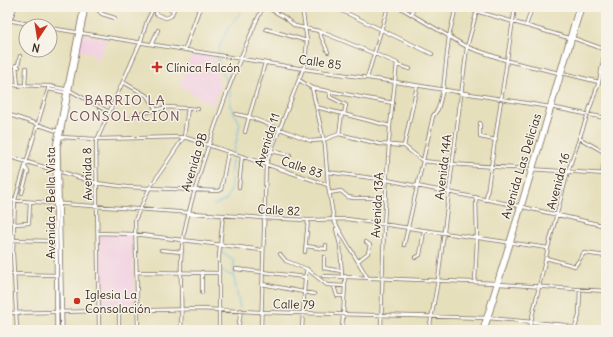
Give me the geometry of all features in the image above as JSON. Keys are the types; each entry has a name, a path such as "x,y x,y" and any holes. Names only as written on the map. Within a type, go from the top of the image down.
{"street":[{"path":"7,29 15,7"},
{"name":"Avenida 4 Bella Vista","path":"57,330 57,131 67,91 83,7"},
{"name":"Avenida 4 Bella Vista","path":"79,33 86,7"},
{"path":"90,7 97,9 102,14 115,18"},
{"name":"Avenida 8","path":"99,330 96,139 123,82 154,7"},
{"path":"158,7 156,14 164,18 170,17 174,9 165,7"},
{"path":"185,49 200,8 195,7"},
{"path":"264,7 284,17 295,26 319,31 396,62 397,65 410,69"},
{"name":"Avenida 9B","path":"181,330 182,252 188,212 208,146 239,59 264,7"},
{"name":"Avenida 11","path":"261,330 262,250 266,164 279,127 304,70 307,41 302,7"},
{"path":"334,7 432,54"},
{"path":"367,78 388,7"},
{"path":"399,7 467,46 508,61 599,82"},
{"path":"412,15 413,7"},
{"path":"404,245 416,187 434,116 441,102 449,36 456,7"},
{"path":"462,7 606,49"},
{"name":"Avenida 14A","path":"429,330 438,280 451,164 462,93 467,46 478,7"},
{"path":"486,200 503,100 503,86 516,7"},
{"path":"526,26 532,7"},
{"path":"483,330 533,169 571,38 578,7"},
{"path":"571,38 583,7"},
{"name":"Calle 85","path":"58,29 141,41 304,70 396,82 551,107 606,118"},
{"path":"266,29 307,41"},
{"path":"152,43 158,30"},
{"path":"319,31 328,52"},
{"name":"Avenida 16","path":"529,330 538,287 568,172 599,82 606,45"},
{"path":"18,86 16,66 19,66 20,58"},
{"path":"245,132 266,63"},
{"name":"Avenida 13A","path":"381,330 384,224 390,126 397,65"},
{"path":"25,86 26,68"},
{"path":"18,80 25,80"},
{"path":"299,80 312,88 393,103"},
{"path":"123,82 149,97 156,110"},
{"path":"7,85 67,91 109,112"},
{"path":"404,146 417,86"},
{"path":"17,330 13,241 16,200 26,162 39,124 48,88"},
{"path":"312,88 322,140 329,193 340,245 341,271 345,286 342,330"},
{"name":"Avenida 4 Bella Vista","path":"57,171 60,137 67,91"},
{"path":"330,92 330,97 346,105 339,134"},
{"path":"315,106 390,126"},
{"path":"133,116 167,107 198,109"},
{"path":"138,330 134,234 135,220 149,189 184,137 188,108"},
{"path":"7,114 57,131"},
{"path":"236,114 279,127 311,141 322,140 339,134 389,146 404,146 423,160 451,164 606,174"},
{"path":"480,122 480,137 496,140"},
{"name":"Calle 83","path":"60,137 96,139 184,137 328,185"},
{"path":"579,138 605,151 602,174"},
{"path":"271,150 290,155"},
{"path":"7,156 96,183 149,189 195,191 221,190 228,152"},
{"path":"239,186 242,156"},
{"path":"22,193 28,172 25,167"},
{"path":"327,172 387,180 416,187 476,197 558,214 606,226"},
{"path":"329,193 341,191 348,197 354,198 386,198"},
{"path":"475,282 477,239 476,197"},
{"name":"Calle 82","path":"7,200 263,218 308,220 347,219 510,244 548,248"},
{"path":"14,224 29,223 30,202"},
{"name":"Avenida 4 Bella Vista","path":"57,204 62,330"},
{"path":"219,330 218,273 223,215"},
{"path":"305,252 308,220"},
{"path":"336,226 368,277"},
{"path":"415,258 420,255 424,230"},
{"path":"98,233 134,234 262,250"},
{"path":"7,240 56,241"},
{"path":"358,261 368,253 370,245 366,242"},
{"path":"306,246 326,249 326,245"},
{"path":"161,250 182,252"},
{"path":"546,258 574,266 584,253 606,256"},
{"path":"280,254 286,261 307,269 327,285 345,286"},
{"path":"324,257 324,268 341,271"},
{"path":"236,269 305,277"},
{"path":"302,330 303,292 307,269"},
{"path":"136,272 181,271 218,273"},
{"path":"202,272 202,293"},
{"path":"7,274 56,275"},
{"path":"323,276 383,277 606,291"},
{"path":"262,284 314,294"},
{"path":"334,286 337,296 344,296"},
{"path":"574,329 579,316 580,289"},
{"name":"Calle 79","path":"7,313 99,310 219,309 261,312 487,318 551,324 578,330"},
{"path":"119,310 119,330"},
{"path":"238,330 241,310"}],"shaded area":[{"path":"82,34 107,39 98,61 94,60 95,54 78,50"},
{"path":"193,53 214,56 220,88 212,106 179,85"},
{"path":"100,234 132,234 135,306 101,306"}],"waterway":[{"path":"228,85 221,69 218,59 218,52 227,31 244,7"},
{"path":"214,205 226,200 231,190 231,167 240,123 230,106 230,89"},
{"path":"221,252 234,261 234,278 240,308"},
{"path":"221,272 234,277"}],"place":[{"name":"Clínica Falcón","path":"157,67"},
{"name":"Iglesia La Consolación","path":"77,301"}],"district":[{"name":"BARRIO LA CONSOLACIÓN","path":"125,108"}]}
